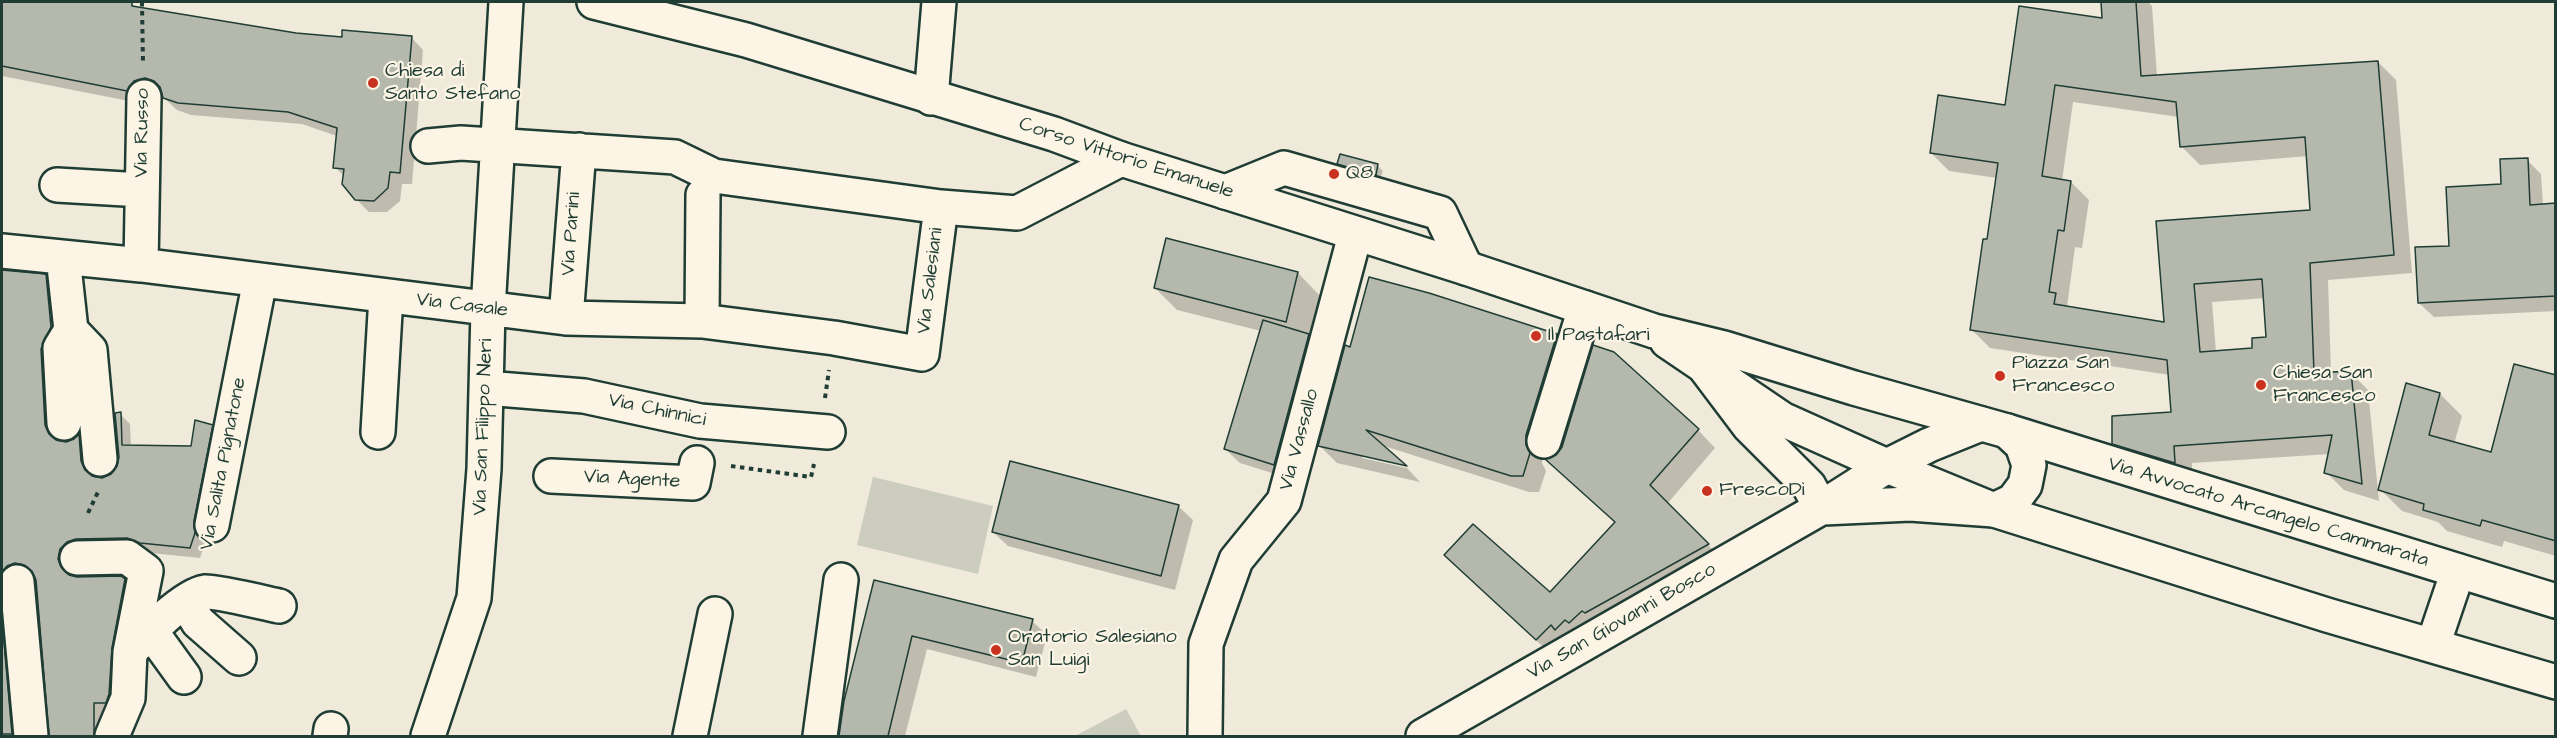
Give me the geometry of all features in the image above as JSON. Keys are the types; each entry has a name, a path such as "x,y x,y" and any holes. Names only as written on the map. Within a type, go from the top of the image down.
{"street":[{"name":"Via San Filippo Neri","path":"428,736 474,598 484,469 488,310 506,2"},
{"name":"Corso Vittorio Emanuele","path":"594,2 746,40 1054,134 1121,159 1355,235 1466,267 1654,331"},
{"path":"931,98 939,2"},
{"name":"Via Russo","path":"141,265 144,97"},
{"path":"428,146 461,143 675,157 714,176 941,207 1017,213 1121,159"},
{"name":"Via Parini","path":"566,318 579,150"},
{"path":"1224,192 1284,168 1440,213 1466,267"},
{"path":"57,185 142,190"},
{"path":"702,321 703,195"},
{"name":"Via Salesiani","path":"922,354 941,207"},
{"name":"Via Vassallo","path":"1205,736 1206,644 1236,560 1284,501 1355,235"},
{"name":"Via Casale","path":"2,251 141,265 566,318 702,321 834,338 922,354"},
{"path":"63,257 71,330 90,350 100,472"},
{"name":"Via Salita Pignatone","path":"212,525 260,280"},
{"path":"378,432 386,296"},
{"path":"1544,441 1585,308"},
{"path":"64,423 60,348 71,330"},
{"path":"1654,331 1782,419 1994,510 2327,615 2556,682"},
{"name":"Via Avvocato Arcangelo Cammarata","path":"1654,331 1724,348 1994,428 2556,601"},
{"path":"1705,368 1749,426 1809,486 1821,508 1910,504 1994,510 2013,501 2025,485 2029,465 2022,445 1994,428"},
{"name":"Via Chinnici","path":"486,388 584,396 700,421 828,432"},
{"name":"Via San Giovanni Bosco","path":"1424,736 1821,508 1887,466 1929,445 1994,428"},
{"name":"Via Agente","path":"551,476 693,483 697,463"},
{"path":"77,558 127,557 146,571 140,641 128,698 112,736"},
{"path":"2433,645 2458,571"},
{"path":"820,736 841,580"},
{"path":"17,582 31,736"},
{"path":"140,641 186,602 206,592 279,606"},
{"path":"186,602 198,622 239,658"},
{"path":"690,736 715,614"},
{"path":"140,641 184,677"}],"path":[{"name":"Via Russo","path":"142,2 144,97"},
{"path":"825,400 834,338"},
{"path":"762,469 811,477"},
{"path":"88,513 100,472"}],"shaded area":[{"path":"873,477 993,506 978,574 857,545"},
{"path":"1126,709 1141,736 1075,736"}],"building":[{"path":"2,2 132,2 132,6 296,33 342,37 342,30 412,36 400,173 390,172 388,188 374,201 355,200 342,184 344,169 333,168 337,128 288,112 178,103 163,98 160,87 154,81 145,78 134,81 127,91 2,66"},
{"path":"2101,2 2136,2 2141,76 2378,61 2394,255 2310,263 2314,373 2351,371 2362,484 2324,473 2332,435 2174,446 2175,463 2112,444 2112,416 2171,412 2167,360 1970,330 1983,239 1987,239 1998,163 1930,153 1938,95 2005,105 2019,6 2102,18","holes":["2055,85 2176,102 2180,147 2305,137 2310,210 2156,221 2164,322 2054,304 2056,293 2049,292 2058,230 2064,231 2071,181 2042,176","2262,279 2266,337 2252,338 2252,348 2200,352 2194,284"]},
{"path":"1340,154 1378,164 1376,175 1337,164"},
{"path":"2528,158 2530,205 2556,203 2556,296 2418,303 2415,247 2449,246 2446,187 2501,184 2500,159"},
{"path":"1166,238 1298,272 1286,322 1154,288"},
{"path":"2,270 46,274 51,327 41,349 45,425 49,434 56,440 66,442 79,434 81,461 85,470 92,476 102,478 111,474 117,466 119,457 115,413 121,412 122,445 191,446 195,420 213,425 194,521 195,533 190,548 140,543 127,538 76,539 67,542 60,549 58,559 61,567 69,575 77,577 121,576 125,579 112,648 109,694 106,703 94,703 94,736 49,736 36,580 32,571 24,565 15,563 7,566 2,572"},
{"path":"1369,277 1429,293 1557,334 1526,435 1526,445 1530,453 1523,476 1511,476 1366,430 1407,466 1318,446 1345,345 1350,347"},
{"path":"1263,320 1309,334 1274,465 1224,449"},
{"path":"1593,345 1614,352 1699,429 1650,485 1709,544 1585,613 1582,611 1569,623 1565,620 1555,630 1551,625 1536,640 1444,555 1473,524 1550,592 1615,522 1545,459 1556,455 1562,447"},
{"path":"2514,364 2556,375 2556,541 2482,520 2480,526 2423,510 2424,504 2378,490 2406,383 2440,393 2429,435 2491,452"},
{"path":"1010,461 1179,505 1161,576 992,532"},
{"name":"Oratorio Salesiano San Luigi","path":"874,580 1033,619 1022,663 912,636 888,736 839,736 844,701"},
{"path":"2,619 12,734 2,734"}],"place":[{"name":"Chiesa di Santo Stefano","path":"373,83"},
{"name":"Q8","path":"1334,174"},
{"name":"Il Pastafari","path":"1536,336"},
{"name":"Piazza San Francesco","path":"2000,376"},
{"name":"Chiesa San Francesco","path":"2261,385"},
{"name":"FrescoDì","path":"1707,491"},
{"name":"Oratorio Salesiano San Luigi","path":"996,650"}]}
